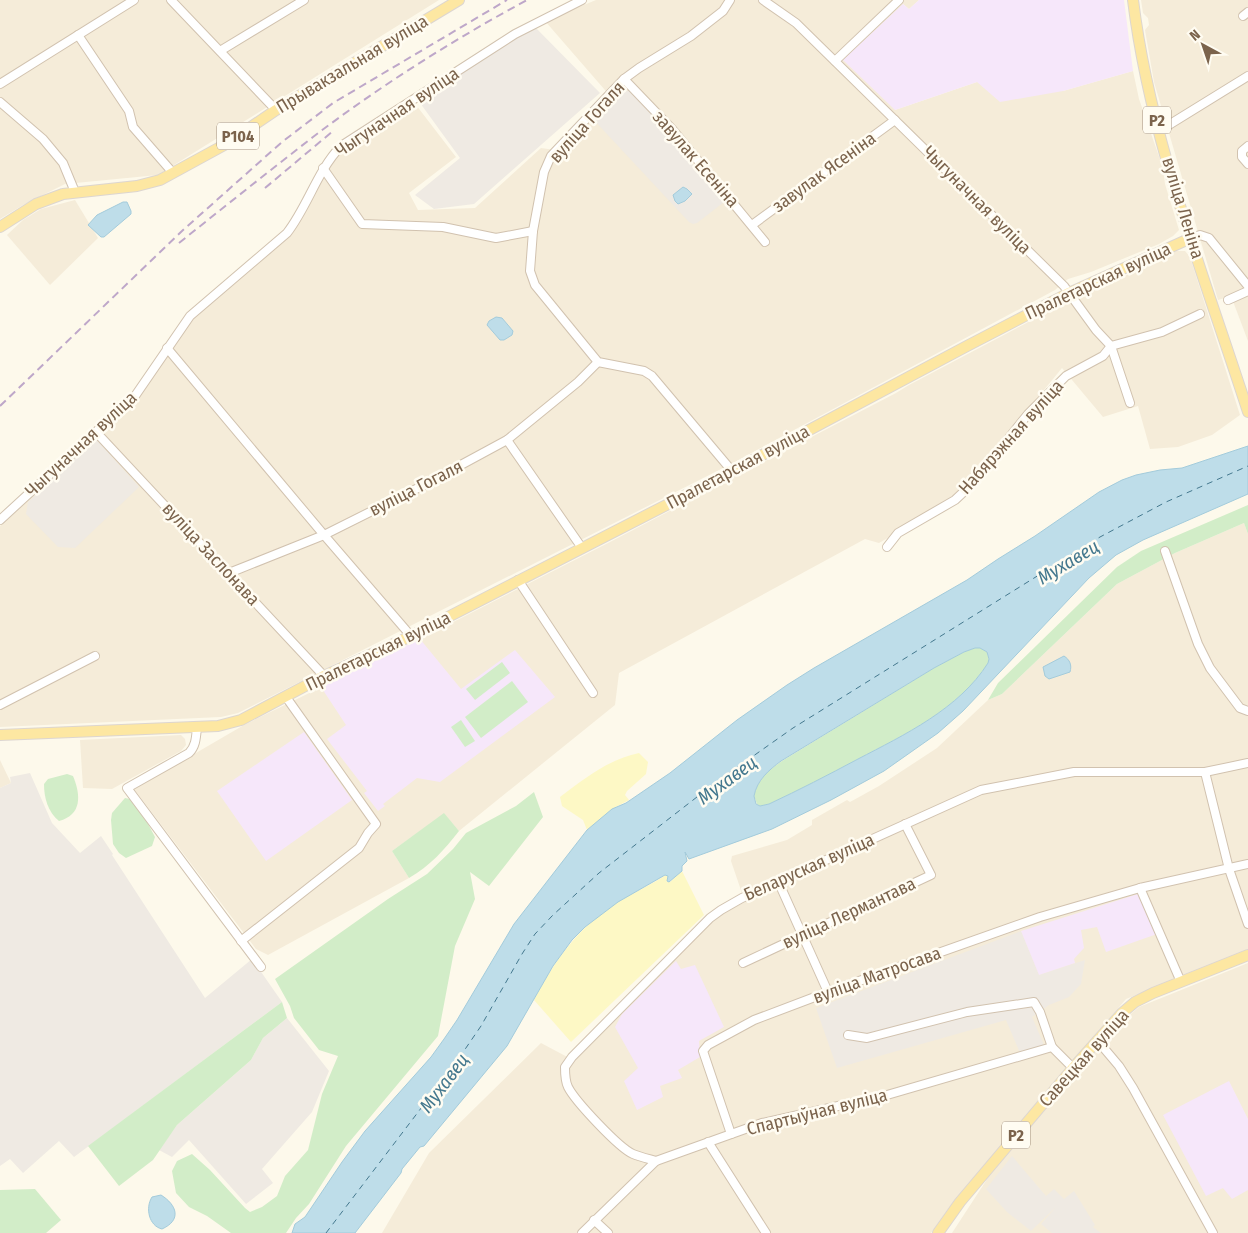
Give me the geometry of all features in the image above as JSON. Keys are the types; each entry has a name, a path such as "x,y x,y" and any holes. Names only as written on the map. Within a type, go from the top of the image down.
{"main road":[{"name":"Прывакзальная вуліца","path":"0,227 36,204 50,198 75,192 138,186 160,180 226,144 276,110 459,0"},
{"name":"вуліца Леніна","path":"1133,0 1147,85 1159,131 1191,238 1248,412"},
{"name":"Пралетарская вуліца","path":"0,735 197,727 233,723 324,676 411,636 732,471 1069,293 1191,238"},
{"name":"Савецкая вуліца","path":"938,1233 960,1202 1072,1068 1135,1002 1152,993 1248,955"}],"street":[{"path":"0,84 134,0"},
{"path":"171,0 276,110"},
{"path":"220,51 289,4 304,0"},
{"name":"Чыгуначная вуліца","path":"0,520 135,396 190,316 287,233 294,224 323,168 341,146 498,44 582,0"},
{"name":"вуліца Гогаля","path":"229,573 324,535 422,486 507,440 578,382 598,362 535,285 530,271 533,231 544,172 551,156 624,79 691,36 722,11 730,0"},
{"name":"Чыгуначная вуліца","path":"763,0 796,23 895,120 1069,293 1096,330 1111,346"},
{"path":"835,61 899,0"},
{"path":"78,35 129,111 133,127 174,173"},
{"path":"1159,131 1248,76"},
{"name":"завулак Есеніна","path":"624,79 672,129 766,242"},
{"path":"0,102 48,145 63,163 75,192"},
{"name":"завулак Ясеніна","path":"752,225 895,120"},
{"path":"1248,146 1242,151 1242,157 1248,164"},
{"path":"323,168 362,224 443,228 496,238 533,231"},
{"path":"1191,238 1200,235 1210,238 1248,286"},
{"path":"1228,300 1248,291"},
{"path":"1130,403 1111,346 1162,332 1200,314"},
{"name":"Набярэжная вуліца","path":"887,547 898,534 955,500 972,484 1028,414 1066,376 1104,356 1111,346"},
{"path":"167,348 411,636"},
{"path":"598,362 644,371 652,376 732,471"},
{"name":"вуліца Заслонава","path":"96,432 324,676"},
{"path":"507,440 582,548"},
{"path":"1166,551 1198,644 1210,668 1240,708 1248,711"},
{"path":"518,580 593,693"},
{"path":"0,705 95,656"},
{"name":"Пралетарская вуліца","path":"241,941 359,848 368,832 376,824 286,697"},
{"path":"197,727 196,741 189,753 128,788 261,967"},
{"name":"Беларуская вуліца","path":"656,1161 633,1154 624,1149 574,1096 567,1085 565,1068 572,1057 720,910 778,881 981,790 1074,772 1205,772 1248,763"},
{"path":"1205,772 1229,868 1248,924"},
{"name":"вуліца Лермантава","path":"743,963 931,875 905,824"},
{"name":"вуліца Матросава","path":"731,1134 703,1050 708,1045 754,1020 1040,917 1140,888 1248,864"},
{"path":"778,881 828,992"},
{"path":"1140,888 1181,982"},
{"path":"848,1035 867,1038 967,1012 1034,1002 1040,1012 1052,1047 1072,1068"},
{"path":"1097,1040 1119,1066 1133,1088 1213,1233"},
{"name":"Спартыўная вуліца","path":"582,1233 656,1161 762,1123 887,1095 1052,1047"},
{"path":"708,1142 766,1233"},
{"path":"594,1220 608,1233"}],"shaded area":[{"path":"0,0 439,0 158,175 65,184 0,219"},
{"path":"596,0 919,0 909,9 903,4 895,110 977,82 1063,91 1133,71 1139,99 1163,168 1165,184 1179,230 1159,244 1091,272 1068,279 1055,290 731,464 238,713 221,717 0,727 0,526 135,397 190,314 294,226 341,145 413,101 456,157 409,193 418,210 475,208 541,148 555,150 611,97 545,21"},
{"path":"919,0 1124,0 1133,71 1063,91 1000,102 977,82 895,110 843,60 903,4 909,9"},
{"path":"1141,0 1248,0 1248,341 1231,296 1218,300 1154,82 1145,30 1149,25 1148,18 1143,13"},
{"path":"533,25 600,93 474,204 434,209 415,195 460,158 415,96"},
{"path":"631,90 724,202 697,223 689,222 592,118 617,94"},
{"path":"75,200 98,238 50,285 7,235 23,220 41,209"},
{"path":"1176,251 1185,251 1190,257 1240,415 1212,435 1178,447 1150,449 1138,406 1103,417 1062,368 955,499 879,543 865,539 619,673 615,705 459,831 444,814 392,851 409,878 268,955 256,949 134,789 244,725 420,639 610,542 1093,288 1102,287"},
{"path":"96,439 139,487 75,548 58,547 26,514 28,502"},
{"path":"1244,523 1248,534 1248,951 1126,999 981,1169 947,1210 931,1233 382,1233 429,1153 541,1043 573,1060 718,916 745,902 731,861 732,856 787,840 812,825 812,820 847,800 850,802 879,786 937,748 988,700 1002,694 1117,584 1175,553"},
{"path":"420,639 461,689 515,650 555,697 440,782 417,778 383,804 385,806 378,811 364,793 367,791 327,739 346,725 321,687"},
{"path":"304,732 352,800 266,861 217,791"},
{"path":"181,735 185,739 186,745 181,751 112,789 83,788 80,740"},
{"path":"0,760 11,783 0,788"},
{"path":"30,773 52,823 80,853 101,836 205,998 252,959 282,1002 74,1157 59,1141 23,1173 10,1159 0,1166 0,788 11,783 10,777"},
{"path":"1138,894 1157,934 1106,952 1097,927 1081,930 1084,948 1074,959 1075,963 1039,975 1021,931"},
{"path":"1021,931 1039,975 1085,960 1081,984 1069,997 1049,1005 1032,1017 1044,1045 1020,1053 1006,1020 837,1068 816,1008"},
{"path":"676,961 681,969 695,965 724,1027 699,1041 700,1057 678,1070 682,1078 660,1086 663,1097 637,1110 624,1081 638,1068 615,1027 622,1014"},
{"path":"1248,963 1248,1233 952,1233 995,1167 1119,1024 1139,1007"},
{"path":"287,1018 329,1071 312,1112 262,1169 273,1183 246,1204 189,1140 172,1157 159,1150 177,1125 251,1060 263,1038"},
{"path":"1229,1081 1248,1119 1248,1190 1232,1199 1223,1188 1206,1196 1163,1115"},
{"path":"1012,1156 1046,1196 1054,1189 1064,1199 1074,1191 1095,1225 1093,1227 1101,1233 1052,1233 1041,1224 1056,1207 1031,1231 1007,1212 986,1189"}],"green space":[{"path":"1248,505 1248,534 1244,523 1175,553 1117,584 1002,694 988,700 998,683 1117,567 1141,551"},
{"path":"975,648 980,648 987,652 988,663 962,694 946,707 912,730 825,777 769,804 760,806 757,804 754,796 758,785 764,776 777,764 934,668"},
{"path":"502,662 510,673 475,700 466,689"},
{"path":"512,681 528,702 481,738 465,717"},
{"path":"461,720 475,741 465,747 451,727"},
{"path":"67,774 73,776 76,783 78,803 72,814 59,821 47,804 44,784 48,779"},
{"path":"534,792 543,817 489,886 470,872 475,899 455,946 438,1036 346,1146 309,1204 286,1233 231,1233 207,1216 189,1207 176,1193 172,1171 177,1161 192,1154 250,1212 262,1207 277,1196 285,1176 308,1150 322,1094 338,1056 319,1050 294,1018 290,1006 275,979 388,899 427,874 453,849 466,833 516,806"},
{"path":"125,798 130,799 140,809 155,837 152,846 126,858 119,853 113,844 111,820 112,813"},
{"path":"444,813 459,831 436,857 409,878 392,851"},
{"path":"282,1002 287,1018 263,1038 251,1060 177,1125 153,1160 119,1186 88,1146"},
{"path":"35,1189 61,1220 46,1233 0,1233 0,1190"}],"sand":[{"path":"639,753 648,762 646,774 627,791 625,795 629,800 612,809 587,830 583,820 562,806 560,797 588,777 617,760"},
{"path":"682,871 704,915 571,1042 534,1000 551,971 569,945 592,921 605,911 666,875 668,876 667,881 670,882"}],"water":[{"path":"683,187 692,194 685,201 678,204 673,195"},
{"path":"123,202 127,202 131,214 104,237 101,237 88,225 97,215"},
{"path":"496,317 502,318 513,331 512,335 504,340 500,340 487,325 489,321"},
{"name":"Мухавец","path":"1248,446 1248,494 1143,540 1116,555 1089,578 963,711 938,733 884,771 772,829 689,859 685,852 687,861 682,866 682,871 669,882 667,881 668,876 665,875 618,902 585,927 572,940 553,966 507,1046 424,1146 420,1147 402,1169 401,1173 355,1233 292,1233 295,1224 305,1217 365,1131 431,1057 457,1020 514,924 587,830 612,809 626,803 670,773 737,720 787,685 967,580 1099,492 1136,475 1182,468","holes":["980,648 987,652 988,663 962,694 929,719 825,777 769,804 760,806 756,804 754,796 758,785 768,772 781,761 934,668 964,652"]},
{"path":"1064,656 1070,663 1070,672 1049,679 1045,676 1043,667"},
{"path":"161,1195 171,1203 175,1212 173,1221 162,1229 151,1220 149,1211 152,1197"}],"ferry route":[{"path":"326,1233 457,1061 481,1026 535,934 599,873 715,783 793,728 1100,537 1166,502 1248,466"}],"railway":[{"path":"0,406 182,231 282,142 333,103 507,0"},
{"path":"179,243 313,137 364,100 444,47 527,0"},
{"path":"265,188 333,131"}]}
